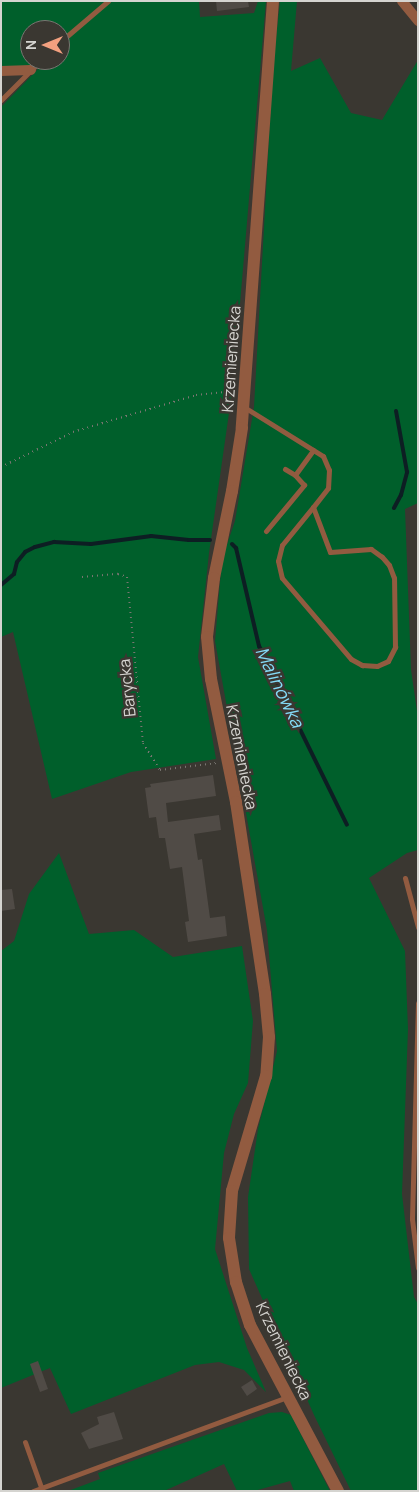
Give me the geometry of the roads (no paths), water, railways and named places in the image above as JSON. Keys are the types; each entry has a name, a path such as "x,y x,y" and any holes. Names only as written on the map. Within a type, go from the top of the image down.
{"street":[{"name":"Krzemieniecka","path":"273,1 245,390 232,491 210,598 207,637 212,686 228,762 264,994 269,1047 266,1076 232,1190 229,1213 230,1248 236,1282 246,1314 338,1491"},
{"path":"402,1 418,21"},
{"path":"1,71 31,70"}],"lane":[{"path":"70,33 108,1"},
{"path":"1,100 31,70"},
{"path":"243,407 322,456 329,470 328,488 313,506 282,545 278,561 282,578 351,659 362,665 377,666 388,661 395,648 394,578 389,565 371,549 330,552 313,506"},
{"path":"295,475 313,450"},
{"path":"266,531 304,486 295,475 285,468"},
{"path":"406,878 418,927"},
{"path":"418,1002 412,1219 418,1268"},
{"path":"33,1491 287,1396"},
{"path":"25,1442 42,1487"}],"waterway":[{"path":"394,508 401,495 407,472 396,411"},
{"name":"Malinówka","path":"1,585 14,574 17,562 25,552 54,542 91,544 151,536 210,540"},
{"name":"Malinówka","path":"232,544 236,548 259,646 347,825"}]}
